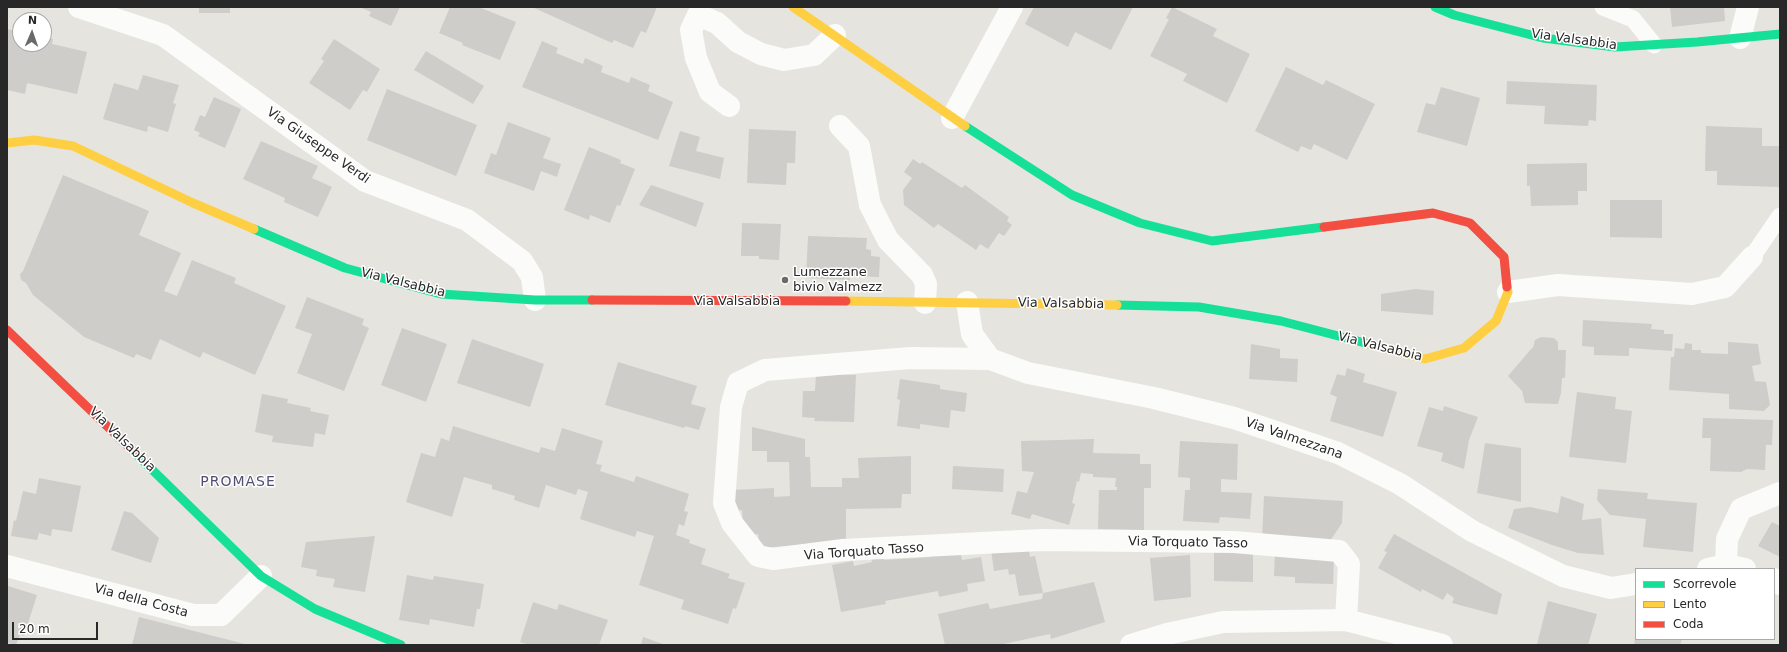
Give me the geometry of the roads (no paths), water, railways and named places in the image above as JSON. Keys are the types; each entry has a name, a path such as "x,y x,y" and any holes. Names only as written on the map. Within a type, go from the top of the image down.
{"main road":[{"name":"Via Valsabbia","path":"7,143 34,140 72,146 193,203 345,268 441,294 535,300 967,302 1199,307 1282,321 1425,359 1464,348 1496,321 1508,292 1504,257 1470,223 1433,213 1212,241 1140,223 1072,195 952,118 793,7"},
{"name":"Via Valsabbia","path":"1435,7 1454,15 1543,38 1615,46 1780,34"},
{"name":"Via Valsabbia","path":"7,330 261,576 315,610 401,645"}],"street":[{"name":"Via Giuseppe Verdi","path":"79,7 163,35 365,181 467,220 522,261 532,277 535,300"},
{"path":"952,118 1012,7"},
{"path":"1740,38 1748,7"},
{"path":"729,106 710,92 696,58 691,30 698,15 717,23 744,45 761,54 784,60 814,55 835,35"},
{"path":"840,126 859,146 870,205 888,240 922,275 926,284 925,303"},
{"path":"1508,292 1558,286 1692,294 1725,288 1752,257"},
{"path":"967,302 972,334 990,359"},
{"name":"Via Torquato Tasso","path":"990,359 910,358 766,370 738,383 731,407 724,503 732,523 758,556 773,559 844,550 1041,540 1234,542 1339,551 1349,564 1346,620"},
{"name":"Via Valmezzana","path":"990,359 1028,373 1154,398 1234,418 1338,453 1400,484 1472,531 1564,576 1611,588 1635,584"},
{"path":"1726,568 1727,539 1741,509 1780,493"},
{"name":"Via della Costa","path":"7,566 192,615 221,615 261,576"},
{"path":"1131,645 1167,634 1223,622 1346,620 1442,645"}],"lane":[{"path":"1603,7 1633,19 1654,44"},
{"path":"1752,257 1780,216"}],"place":[{"name":"Lumezzane bivio Valmezz","path":"785,280"}],"district":[{"name":"PROMASE","path":"238,482"}]}
